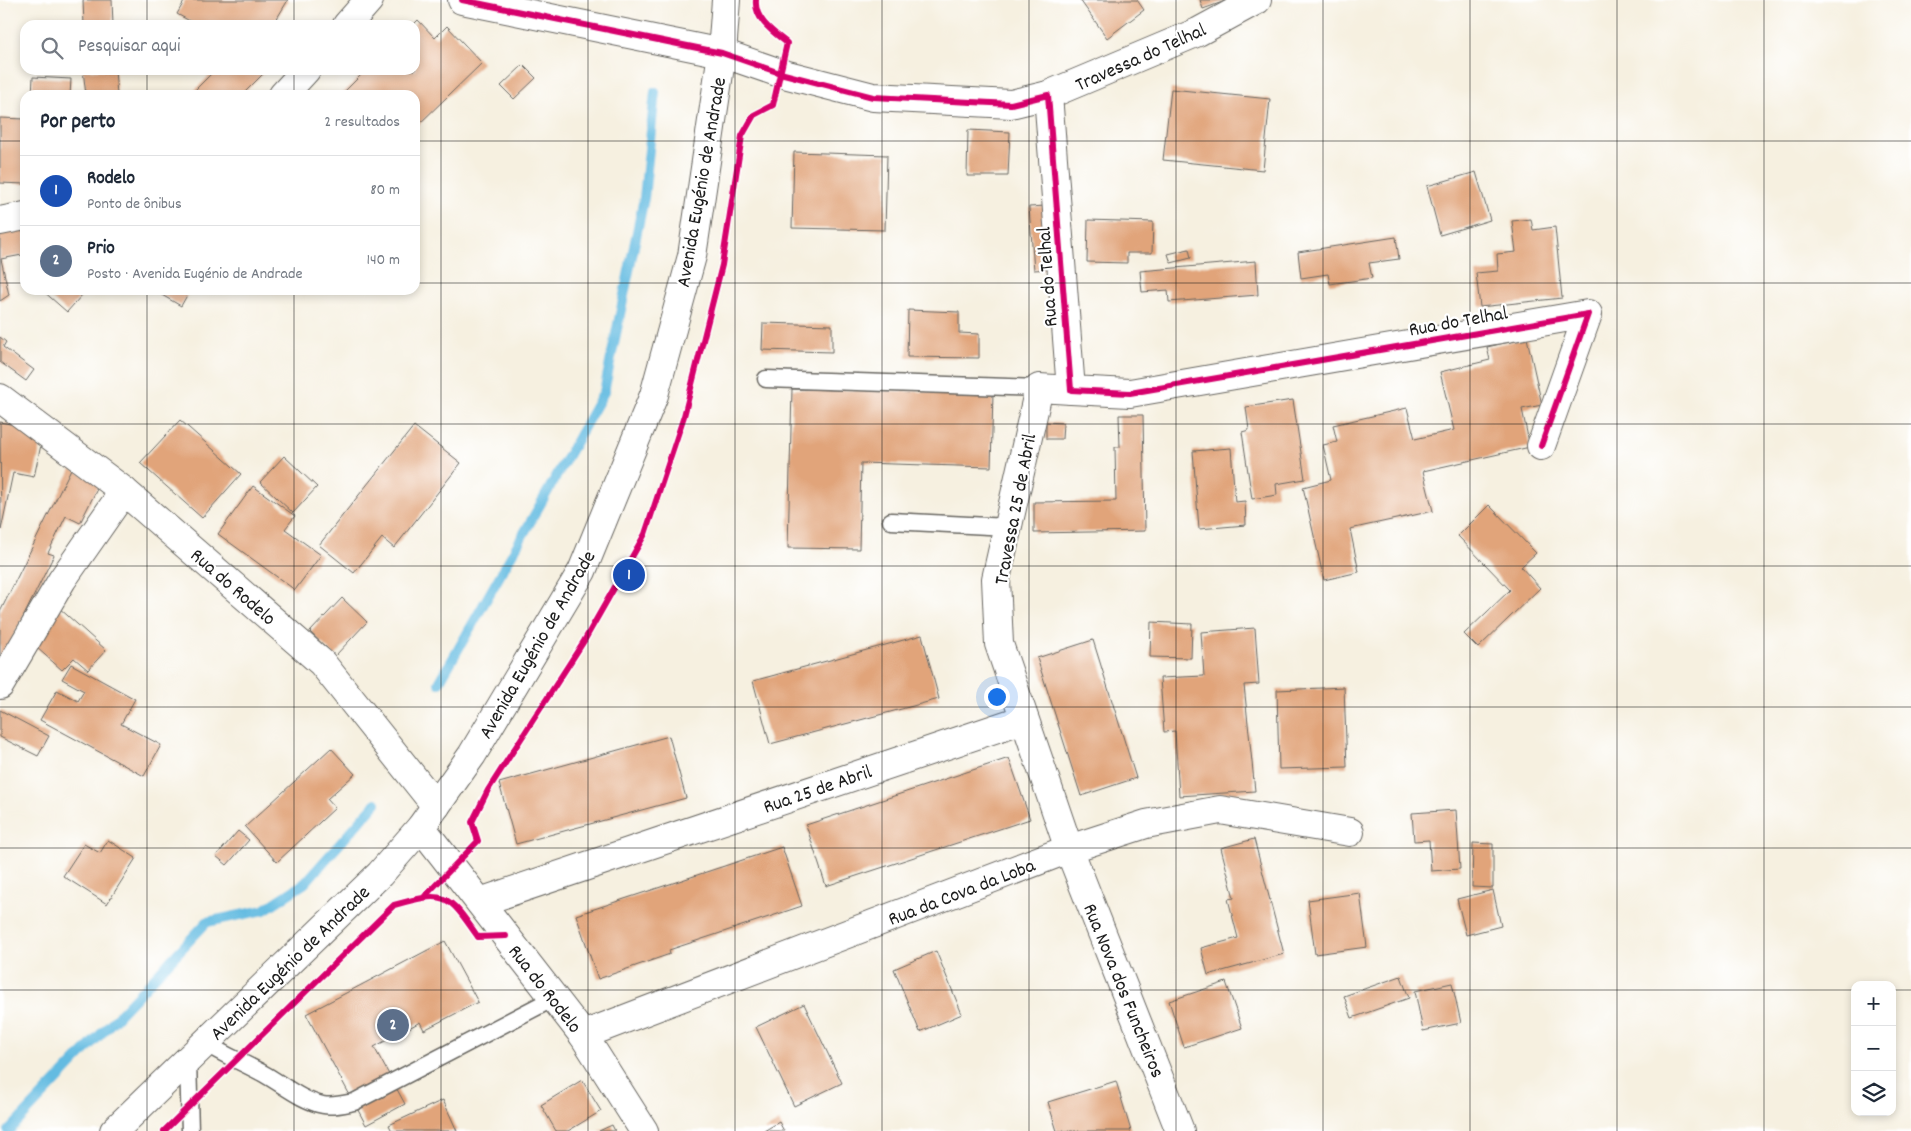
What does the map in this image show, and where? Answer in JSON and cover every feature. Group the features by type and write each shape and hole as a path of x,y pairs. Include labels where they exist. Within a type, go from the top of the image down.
{"street":[{"path":"351,20 369,0"},
{"path":"462,0 722,54 780,73 873,96 1011,104 1048,96"},
{"name":"Avenida Eugénio de Andrade","path":"114,1131 380,874 428,817 472,755 582,571 654,395 692,256 722,54 726,0"},
{"name":"Travessa do Telhal","path":"1048,96 1198,32 1257,0"},
{"path":"288,90 302,75"},
{"name":"Rua do Telhal","path":"1048,96 1071,390 1130,393 1588,314 1541,446"},
{"path":"0,221 20,217"},
{"path":"1039,388 1071,390"},
{"name":"Travessa 25 de Abril","path":"1024,719 999,644 996,579 1039,388"},
{"name":"Rua do Rodelo","path":"0,398 124,491 322,663 428,817 480,902 583,1035 644,1131"},
{"path":"0,685 62,580 124,491"},
{"path":"1024,719 1069,849"},
{"name":"Rua 25 de Abril","path":"480,902 1024,719"},
{"name":"Rua da Cova da Loba","path":"583,1035 1069,849 1146,824 1220,810 1350,832"},
{"name":"Rua Nova dos Funcheiros","path":"1069,849 1180,1131"}],"lane":[{"path":"766,380 1039,388"},
{"path":"891,521 1008,526"},
{"path":"190,1131 197,1051 229,1058 322,1105 337,1105 354,1102 554,998"}],"building":[{"path":"83,0 112,0 113,20 84,20"},
{"path":"185,0 288,0 276,20 188,20 177,14"},
{"path":"1080,0 1137,0 1144,10 1107,38"},
{"path":"1200,0 1228,0 1203,9"},
{"path":"420,22 435,38 447,26 482,63 420,123 420,90 346,90 361,75 420,75"},
{"path":"523,65 536,78 514,99 501,86"},
{"path":"84,75 115,75 117,90 85,90"},
{"path":"210,75 262,75 247,90 195,90"},
{"path":"33,77 71,79 70,90 32,90"},
{"path":"1171,89 1270,99 1263,170 1163,160"},
{"path":"0,118 20,119 20,184 0,183"},
{"path":"968,130 1010,132 1008,176 967,176"},
{"path":"794,152 887,155 885,230 792,228"},
{"path":"1476,172 1490,220 1440,235 1427,186"},
{"path":"1046,206 1050,269 1034,270 1029,207"},
{"path":"1531,219 1533,230 1555,227 1562,298 1480,307 1476,273 1498,271 1497,254 1516,252 1512,221"},
{"path":"1088,220 1153,222 1152,253 1127,253 1127,263 1087,262"},
{"path":"20,226 20,255 1,259 9,295 0,301 0,231"},
{"path":"1396,237 1399,259 1369,263 1372,278 1330,284 1328,274 1301,278 1298,252"},
{"path":"1189,249 1191,258 1171,263 1168,254"},
{"path":"1256,261 1258,295 1169,302 1168,290 1142,292 1140,271"},
{"path":"48,295 82,295 67,312"},
{"path":"162,295 187,295 181,306"},
{"path":"908,310 959,312 959,333 979,334 979,358 907,357"},
{"path":"763,323 832,325 832,352 762,350"},
{"path":"0,337 6,342 3,347 34,370 26,381 0,362"},
{"path":"1527,338 1542,405 1522,409 1530,447 1423,471 1433,511 1350,529 1359,572 1324,580 1303,487 1331,480 1323,445 1337,442 1333,425 1407,408 1415,439 1454,430 1440,372 1490,360 1487,347"},
{"path":"792,389 993,393 991,467 861,463 859,549 788,548"},
{"path":"1293,400 1305,479 1276,484 1277,495 1252,499 1242,432 1249,430 1246,407"},
{"path":"1119,415 1143,415 1145,531 1034,533 1034,502 1116,501 1115,447 1120,447"},
{"path":"180,420 241,474 202,518 140,463"},
{"path":"0,422 44,431 34,477 13,473 1,530"},
{"path":"1046,422 1063,423 1062,439 1046,439"},
{"path":"414,426 461,463 394,548 382,538 354,573 319,545"},
{"path":"1231,448 1235,502 1245,501 1246,525 1199,529 1193,451"},
{"path":"284,456 317,487 293,513 260,482"},
{"path":"71,469 100,483 80,523 66,516 48,553 54,555 0,664 0,612"},
{"path":"253,486 295,516 285,529 321,555 295,590 218,534"},
{"path":"1489,505 1536,553 1521,567 1540,588 1478,648 1464,634 1510,590 1458,536"},
{"path":"342,598 367,622 335,656 310,632"},
{"path":"58,607 106,650 88,670 74,658 62,670 28,640"},
{"path":"1151,622 1192,624 1191,658 1150,657"},
{"path":"1255,628 1259,684 1244,685 1255,791 1179,796 1175,731 1164,732 1160,678 1204,676 1201,632"},
{"path":"922,635 939,699 770,744 753,681"},
{"path":"1093,640 1136,778 1081,796 1037,658"},
{"path":"71,664 135,699 121,724 161,745 144,776 40,720 57,690 78,701 84,691 62,679"},
{"path":"1344,687 1347,767 1279,769 1277,690"},
{"path":"0,710 49,736 38,756 0,737"},
{"path":"669,736 686,798 516,844 499,783"},
{"path":"331,748 355,774 327,799 335,808 277,862 245,827"},
{"path":"1009,758 1030,819 826,886 806,825"},
{"path":"1456,810 1460,869 1431,871 1429,840 1414,841 1412,813"},
{"path":"238,831 249,840 227,865 216,856"},
{"path":"1254,839 1284,954 1208,975 1201,948 1238,938 1228,899 1234,898 1221,848"},
{"path":"108,840 136,858 107,904 63,876 84,844 100,853"},
{"path":"1473,843 1493,844 1493,888 1472,887"},
{"path":"782,847 802,906 669,950 670,954 598,979 576,915"},
{"path":"1493,890 1501,926 1466,935 1457,899"},
{"path":"1360,893 1367,947 1315,954 1308,900"},
{"path":"445,941 478,1002 424,1030 420,1022 374,1047 405,1104 366,1125 306,1014"},
{"path":"936,951 962,1014 920,1032 894,969"},
{"path":"1401,976 1409,998 1352,1018 1344,996"},
{"path":"1226,982 1242,1028 1184,1047 1169,1001"},
{"path":"1452,983 1461,1023 1423,1031 1415,991"},
{"path":"804,1004 842,1083 794,1106 756,1027"},
{"path":"582,1080 601,1111 568,1131 556,1131 541,1105"},
{"path":"1116,1081 1131,1131 1057,1131 1048,1102"},
{"path":"443,1100 457,1131 392,1131 389,1125"},
{"path":"779,1122 784,1131 764,1131"},
{"path":"612,1125 615,1131 599,1131"}],"waterway":[{"path":"439,683 604,392 644,198 655,92"},
{"path":"9,1131 207,922 264,910 305,883 376,803"}],"cycle path":[{"path":"462,0 722,53 780,73 873,97 1011,104 1048,95 1071,390 1130,393 1588,314 1541,446"},
{"path":"425,896 478,841 472,822 488,790 584,641 645,534 684,416 722,265 742,136 754,115 773,105 787,43 761,19 756,7 756,0"},
{"path":"164,1131 394,905 425,898 436,897 444,899 460,912 478,937 506,936"}],"place":[{"name":"Rodelo","path":"629,575"},
{"name":"Prio","path":"393,1025"}]}
